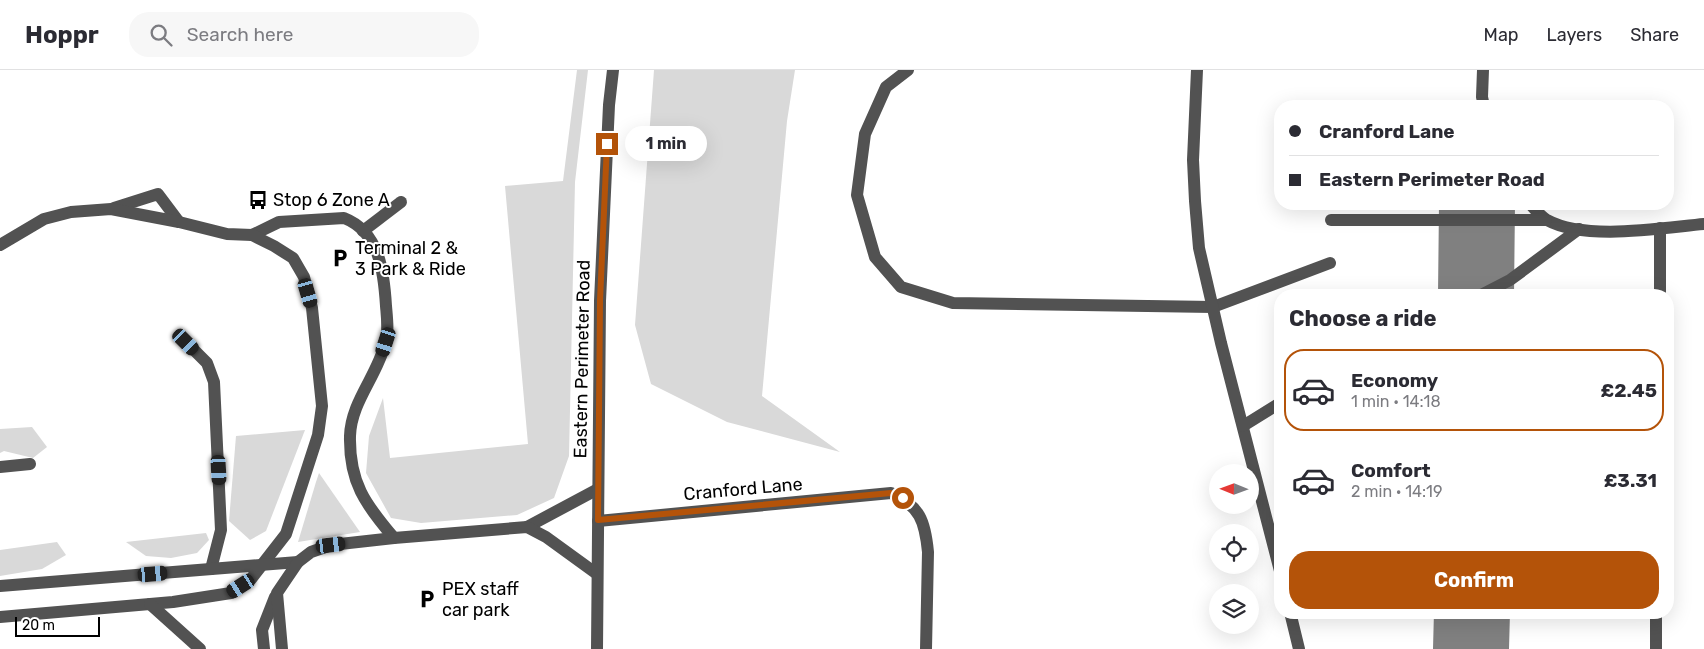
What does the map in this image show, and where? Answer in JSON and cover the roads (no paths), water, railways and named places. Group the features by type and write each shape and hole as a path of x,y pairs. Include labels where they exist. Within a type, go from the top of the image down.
{"street":[{"name":"Eastern Perimeter Road","path":"597,649 600,301 609,105 614,70"},
{"path":"908,70 886,87 865,134 857,195 875,257 901,287 953,303 1213,308 1330,264"},
{"path":"1197,70 1194,126 1195,201 1200,248 1213,308 1274,547"},
{"path":"1483,70 1483,100"},
{"path":"0,245 44,219 71,212 111,209 158,194 179,222"},
{"path":"363,231 401,202"},
{"path":"0,617 150,604 231,593 252,580 286,534 318,435 322,406 312,308 304,277 292,258 252,235 227,234 179,222 111,209"},
{"path":"1536,210 1546,220"},
{"path":"252,235 280,222 344,218 354,222 374,244 384,278 387,323 386,342 379,363 352,415 350,452 354,477 360,492 377,518 394,538"},
{"path":"1331,220 1546,220 1579,230 1617,231 1704,224"},
{"path":"1660,228 1660,289"},
{"path":"1493,289 1510,280 1579,230"},
{"path":"186,342 207,362 214,382 221,530 210,569"},
{"path":"1243,426 1274,407"},
{"path":"0,467 30,464"},
{"path":"264,649 262,630 277,594 298,562 311,552 331,545 527,527 598,489"},
{"name":"Cranford Lane","path":"598,520 891,493 903,498 914,506 927,539 926,649"},
{"path":"527,527 546,537 597,574"},
{"path":"0,586 298,562"},
{"path":"277,594 282,649"},
{"path":"150,604 200,649"},
{"path":"1292,619 1299,649"},
{"path":"1656,619 1656,649"}],"place":[{"name":"Stop 6 Zone A","path":"258,200"},
{"name":"Terminal 2 & 3 Park & Ride","path":"340,258"},
{"name":"PEX staff car park","path":"427,599"}]}
